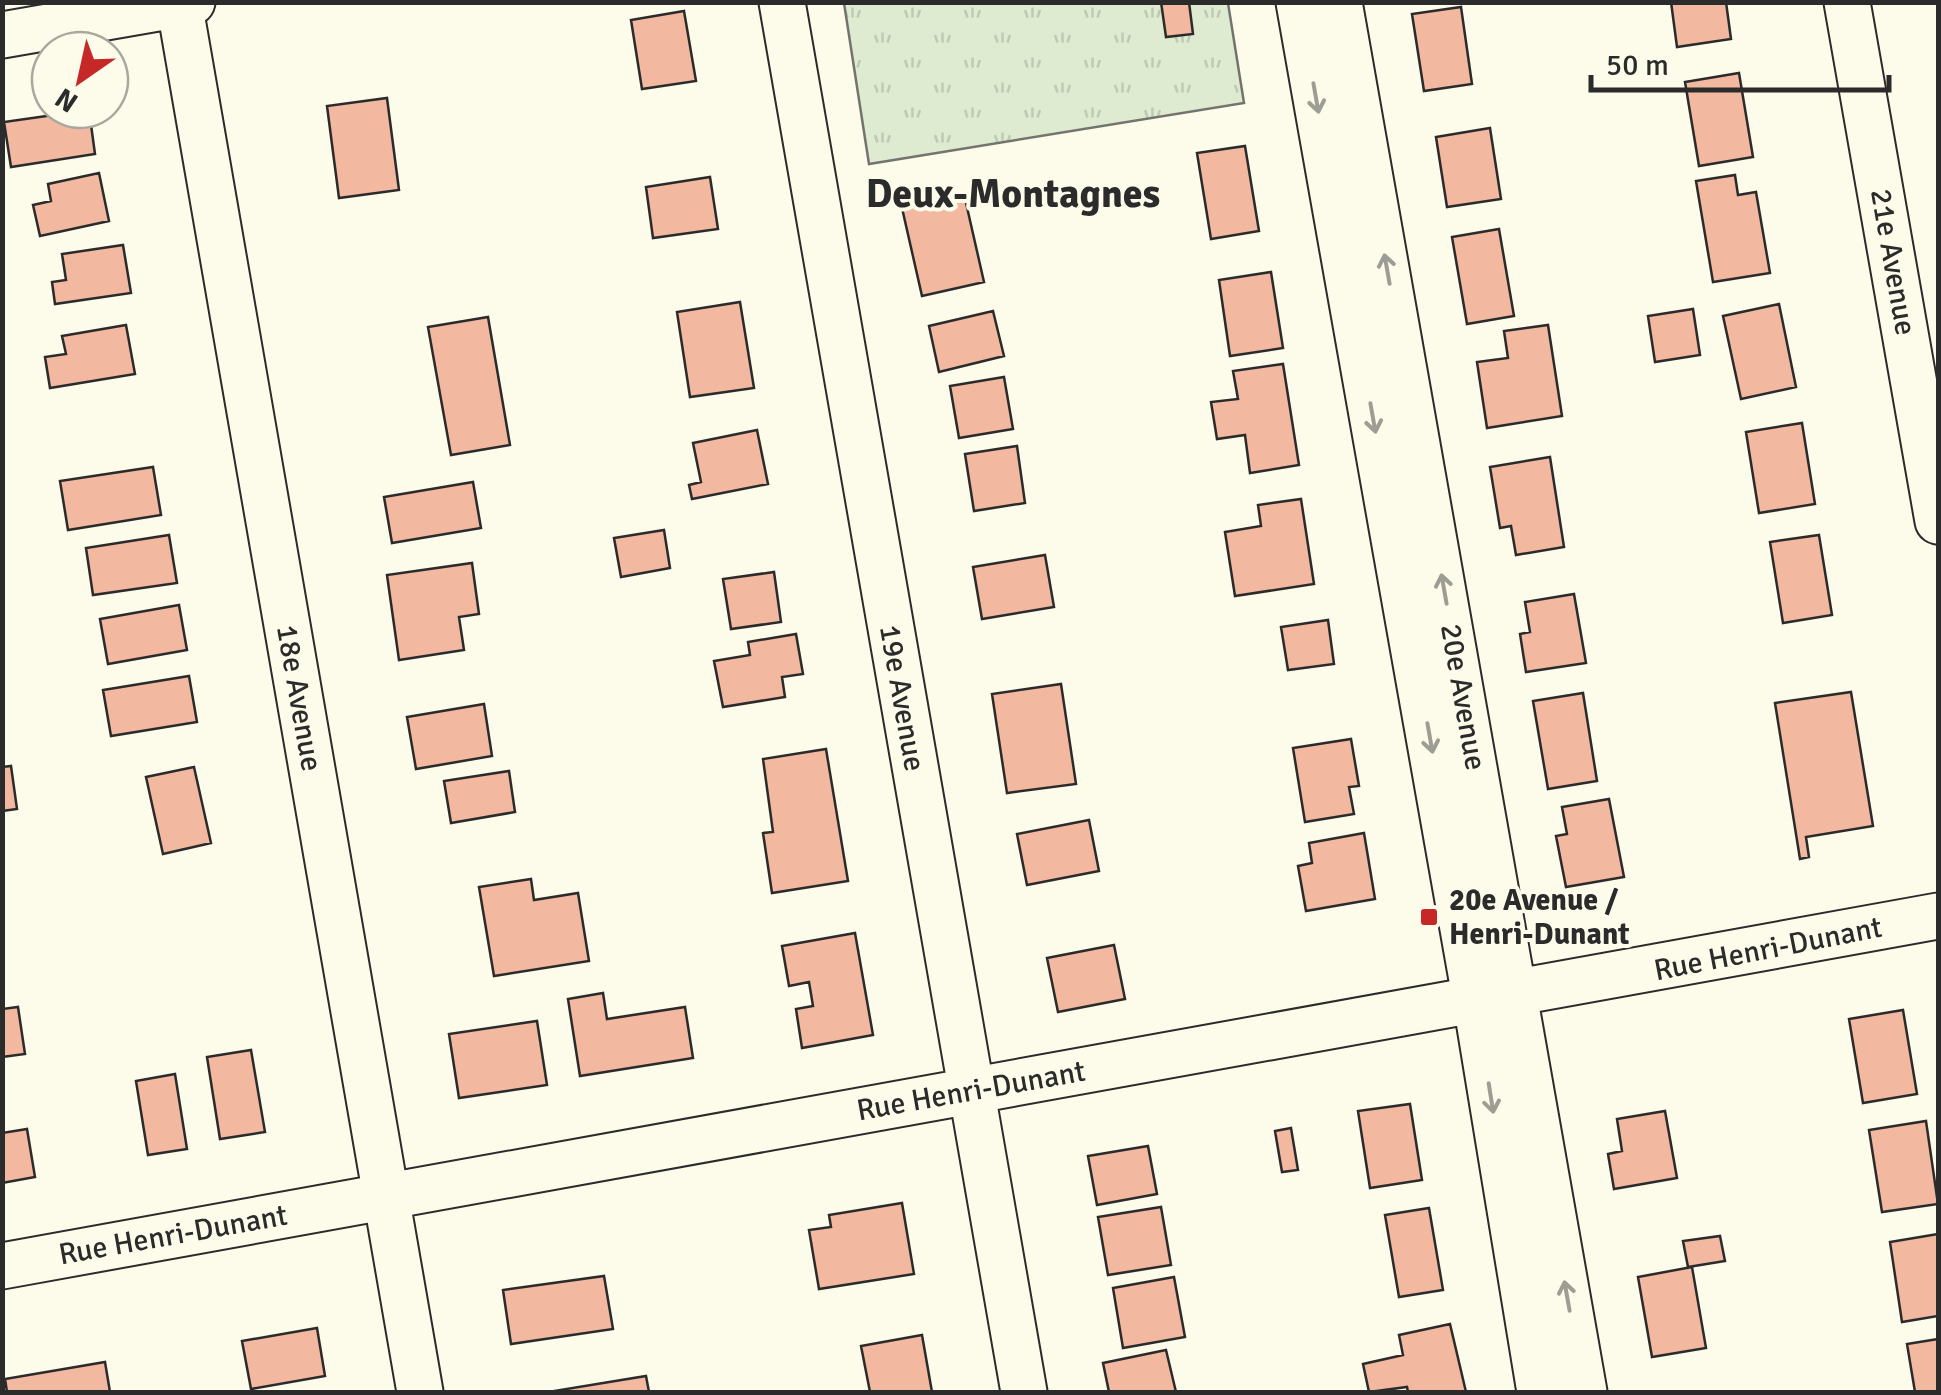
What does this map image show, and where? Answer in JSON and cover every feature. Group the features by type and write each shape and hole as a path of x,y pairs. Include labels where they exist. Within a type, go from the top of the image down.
{"street":[{"name":"19e Avenue","path":"782,2 1024,1392"},
{"name":"20e Avenue","path":"1299,2 1496,998 1584,1392"},
{"name":"20e Avenue","path":"1339,2 1496,998 1540,1392"},
{"name":"21e Avenue","path":"1848,2 1938,520"},
{"path":"2,36 183,3"},
{"name":"18e Avenue","path":"183,3 420,1392"},
{"name":"Rue Henri-Dunant","path":"2,1266 1938,916"}],"green space":[{"path":"844,3 1228,3 1244,103 869,164"}],"building":[{"path":"1161,2 1189,2 1193,34 1166,37"},
{"path":"1671,2 1726,2 1731,39 1677,47"},
{"path":"1461,7 1472,84 1424,91 1412,14"},
{"path":"684,11 696,81 642,89 631,20"},
{"path":"1739,73 1753,157 1699,166 1685,82"},
{"path":"387,98 399,190 339,198 327,106"},
{"path":"30,118 30,130 92,130 95,154 11,167 4,122"},
{"path":"1490,128 1501,199 1447,207 1436,137"},
{"path":"1245,146 1259,231 1211,239 1197,153"},
{"path":"99,173 109,221 40,236 33,205 51,201 48,184"},
{"path":"1735,175 1738,195 1756,192 1770,273 1713,282 1696,181"},
{"path":"710,177 718,229 653,238 646,187"},
{"path":"964,194 984,282 922,296 902,208"},
{"path":"1499,229 1514,316 1467,324 1452,237"},
{"path":"123,245 131,293 55,304 52,282 66,280 62,254"},
{"path":"1271,272 1283,348 1230,356 1219,280"},
{"path":"740,302 754,388 690,397 677,312"},
{"path":"1779,304 1796,387 1741,399 1723,316"},
{"path":"1693,309 1700,355 1655,362 1648,316"},
{"path":"993,311 1004,356 939,372 929,326"},
{"path":"488,317 510,445 451,455 428,327"},
{"path":"126,325 135,374 50,388 45,357 66,354 62,336"},
{"path":"1548,325 1562,416 1487,428 1477,362 1508,358 1504,331"},
{"path":"1283,364 1299,465 1250,473 1245,435 1217,439 1211,402 1238,399 1233,371"},
{"path":"1004,377 1013,429 959,438 950,386"},
{"path":"1802,423 1815,504 1759,513 1746,432"},
{"path":"757,430 768,484 692,499 689,485 701,482 693,443"},
{"path":"1017,446 1025,503 974,511 965,454"},
{"path":"1550,457 1564,547 1516,555 1511,526 1500,528 1490,467"},
{"path":"153,467 161,515 68,530 60,481"},
{"path":"473,482 481,528 392,543 384,497"},
{"path":"1301,499 1314,584 1235,596 1225,532 1261,526 1258,505"},
{"path":"664,530 670,568 621,577 614,538"},
{"path":"169,535 177,583 93,595 86,548"},
{"path":"1819,535 1832,615 1783,623 1770,542"},
{"path":"1045,555 1054,607 982,619 973,567"},
{"path":"472,563 479,614 459,617 464,650 399,660 387,575"},
{"path":"774,572 781,622 731,629 723,579"},
{"path":"1574,594 1586,663 1526,672 1520,634 1530,632 1525,602"},
{"path":"179,605 187,650 108,664 100,619"},
{"path":"1328,620 1334,664 1288,670 1281,627"},
{"path":"796,634 803,674 782,677 785,697 723,707 714,661 750,655 748,642"},
{"path":"189,676 197,722 111,736 103,690"},
{"path":"1061,684 1076,784 1007,793 992,694"},
{"path":"1851,692 1873,826 1806,837 1809,857 1800,859 1775,703"},
{"path":"1583,693 1597,781 1548,789 1533,701"},
{"path":"484,704 492,756 416,769 407,717"},
{"path":"1351,739 1359,786 1349,787 1354,814 1305,822 1293,748"},
{"path":"826,749 848,881 772,893 763,833 773,832 763,759"},
{"path":"11,766 17,809 2,811 2,767"},
{"path":"194,767 211,843 163,854 146,777"},
{"path":"509,771 515,812 451,823 444,781"},
{"path":"1609,799 1624,877 1566,887 1556,836 1567,834 1562,807"},
{"path":"1089,820 1099,871 1027,885 1017,834"},
{"path":"1364,833 1375,899 1306,911 1298,866 1312,863 1309,843"},
{"path":"531,879 534,900 578,893 589,961 494,976 479,887"},
{"path":"855,933 873,1035 802,1048 796,1009 813,1006 809,982 789,986 782,946"},
{"path":"1114,945 1125,999 1058,1012 1047,958"},
{"path":"603,993 607,1019 685,1007 693,1058 580,1076 568,999"},
{"path":"18,1007 25,1054 2,1057 2,1009"},
{"path":"1903,1010 1917,1094 1863,1103 1849,1019"},
{"path":"537,1021 547,1085 459,1098 449,1034"},
{"path":"251,1050 265,1132 220,1139 207,1057"},
{"path":"175,1074 187,1149 148,1155 136,1081"},
{"path":"1410,1104 1422,1180 1370,1188 1358,1111"},
{"path":"1665,1111 1677,1178 1614,1189 1608,1154 1622,1151 1617,1119"},
{"path":"1926,1121 1938,1204 1882,1212 1869,1130"},
{"path":"1291,1128 1298,1170 1282,1172 1275,1131"},
{"path":"27,1129 35,1177 2,1183 2,1133"},
{"path":"1148,1146 1157,1194 1097,1205 1088,1156"},
{"path":"902,1203 914,1274 819,1289 809,1230 831,1227 829,1215"},
{"path":"1161,1207 1171,1265 1108,1275 1098,1217"},
{"path":"1429,1208 1443,1290 1399,1297 1385,1215"},
{"path":"1938,1234 1938,1316 1902,1322 1890,1242"},
{"path":"1720,1236 1725,1261 1688,1267 1683,1241"},
{"path":"1692,1267 1706,1348 1652,1357 1638,1277"},
{"path":"604,1276 613,1329 511,1344 503,1290"},
{"path":"1174,1277 1185,1337 1123,1348 1113,1288"},
{"path":"1450,1324 1466,1392 1408,1392 1407,1387 1369,1392 1363,1364 1403,1355 1399,1335"},
{"path":"317,1328 325,1376 251,1389 242,1341"},
{"path":"922,1335 932,1392 870,1392 861,1346"},
{"path":"1938,1339 1938,1392 1915,1392 1907,1344"},
{"path":"1166,1350 1176,1392 1109,1392 1103,1363"},
{"path":"105,1362 110,1392 7,1392 5,1379"},
{"path":"646,1376 649,1392 554,1391"}],"place":[{"name":"20e Avenue / Henri-Dunant","path":"1429,917"}],"district":[{"name":"Deux-Montagnes","path":"1013,194"}]}
